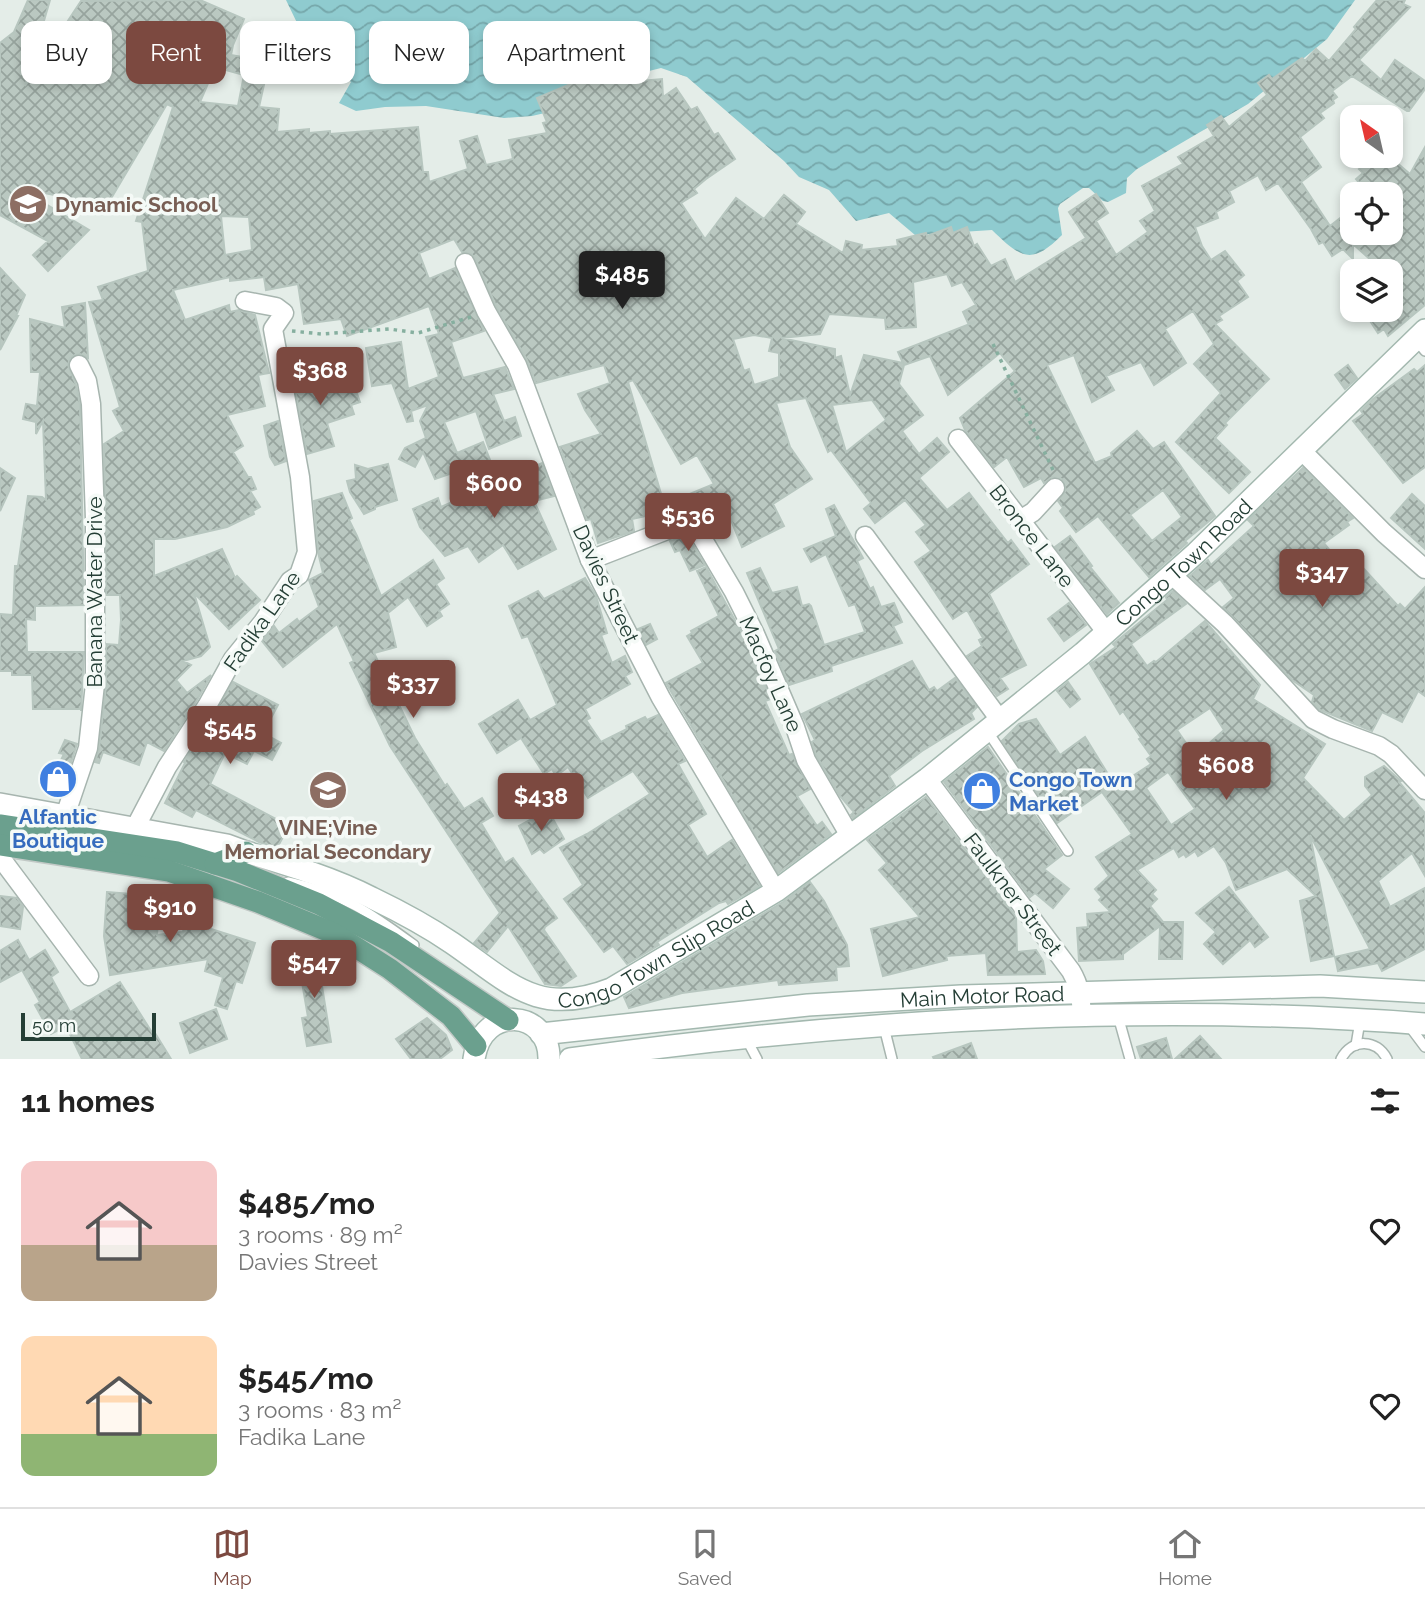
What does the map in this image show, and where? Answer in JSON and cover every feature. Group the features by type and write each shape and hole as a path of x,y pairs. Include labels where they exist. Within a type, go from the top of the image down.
{"main road":[{"name":"Congo Town Road","path":"927,779 1107,633 1422,340"},
{"name":"Congo Town Slip Road","path":"0,804 29,820 65,816 226,845 242,861 316,874 371,897 452,943 510,986 539,997 564,1000 591,997 611,989 776,891 927,779"},
{"path":"0,825 29,820 177,852 215,864 242,861 391,942 508,1020"},
{"path":"0,845 169,872 258,902 335,934 390,970 451,1016 474,1056"},
{"name":"Main Motor Road","path":"541,1034 808,1005 961,996 1320,986 1425,992"},
{"name":"Main Motor Road","path":"570,1059 672,1045 884,1025 1082,1016 1310,1016 1416,1023"},
{"path":"474,1056 480,1036 488,1028 498,1022 521,1020 532,1026 547,1042 549,1059"}],"street":[{"name":"Davies Street","path":"465,263 486,312 517,365 590,560 661,698 776,891"},
{"name":"Fadika Lane","path":"135,828 167,767 207,706 233,659 263,622 290,581 299,575 307,552 300,477 273,328 284,313 282,309 245,302"},
{"name":"Banana Water Drive","path":"65,816 88,748 94,684 95,519 91,413 87,382 79,365"},
{"name":"Bronce Lane","path":"958,439 1107,633"},
{"path":"1302,451 1384,533 1425,569"},
{"path":"1020,520 1033,512 1055,488"},
{"name":"Macfoy Lane","path":"590,560 680,525 695,526 734,592 796,727 806,760 850,836"},
{"path":"865,536 994,725"},
{"path":"1172,575 1224,624 1313,719 1379,746 1391,754 1425,790"},
{"name":"Faulkner Street","path":"927,779 1071,971 1081,993 1082,1016"},
{"path":"0,857 89,976"}],"lane":[{"path":"994,725 1068,851"},
{"path":"1118,1016 1130,1059"},
{"path":"1356,1045 1360,1021"},
{"path":"1416,1023 1425,1047"},
{"path":"884,1025 892,1059"},
{"path":"746,1038 757,1059"},
{"path":"1341,1059 1349,1048 1356,1045 1374,1045 1388,1059"}],"path":[{"path":"273,328 321,334 389,329 418,333 486,312"},
{"path":"993,344 1054,471 1055,488"}],"water":[{"path":"286,0 1355,0 1327,39 1248,104 1137,169 1127,178 1126,193 1108,202 1103,201 1089,188 1083,188 1060,204 1058,208 1062,235 1042,251 1026,255 1011,247 992,230 915,235 889,213 856,221 829,190 799,177 687,77 661,68 650,71 650,21 483,21 483,84 615,84 579,105 532,116 504,118 426,106 356,111 339,103 350,84 355,84 355,21 296,21"}],"building":[{"path":"28,0 50,0 44,21 21,21 21,84 112,84 112,21 68,21 81,1 200,0 244,19 240,21 231,55 240,57 240,74 226,70 226,21 126,21 126,84 208,84 200,102 238,106 242,84 264,84 259,107 279,109 277,132 309,129 309,133 330,131 330,134 418,127 423,172 428,172 429,182 468,169 460,141 477,136 486,165 513,159 509,140 547,133 543,123 547,122 537,98 571,84 650,84 650,80 662,79 663,97 676,88 691,110 697,107 714,135 718,133 735,159 706,179 694,189 697,193 681,203 705,239 736,198 764,219 784,195 805,212 796,224 843,253 846,241 862,245 861,250 898,246 897,240 926,233 927,236 951,227 953,233 967,227 974,246 977,244 991,266 1005,259 1015,282 1086,238 1069,212 1096,194 1108,213 1096,221 1116,255 1148,232 1140,221 1155,211 1142,186 1183,164 1178,157 1214,136 1207,125 1221,116 1229,127 1267,95 1258,83 1269,75 1272,79 1302,58 1305,61 1316,49 1329,61 1377,0 1405,0 1403,4 1410,7 1359,60 1381,80 1395,60 1425,81 1425,89 1407,111 1404,105 1398,105 1352,76 1332,91 1337,97 1333,100 1334,103 1320,113 1324,118 1300,137 1321,167 1301,182 1330,226 1340,218 1340,245 1353,245 1353,259 1343,249 1332,256 1323,242 1319,244 1278,183 1266,190 1258,175 1229,191 1234,202 1216,212 1218,218 1195,227 1211,260 1225,251 1244,275 1237,281 1248,297 1219,316 1222,320 1215,324 1269,379 1225,423 1227,425 1215,438 1250,472 1229,493 1176,442 1221,393 1194,364 1214,344 1193,311 1165,329 1186,363 1154,385 1141,362 1106,376 1114,390 1092,402 1074,355 1047,365 1095,463 1112,456 1111,453 1137,431 1153,449 1164,442 1215,516 1149,577 1098,516 1076,532 1060,511 1063,508 1058,501 1066,490 1062,479 1052,477 1044,483 1041,478 1024,487 1007,457 994,467 965,430 960,418 1015,371 1000,353 948,395 930,356 904,365 899,384 923,415 902,431 919,454 937,438 949,452 919,478 947,510 969,493 1008,543 1011,540 1029,564 989,594 1026,665 1000,678 1008,689 997,696 967,656 982,646 979,640 983,638 967,610 953,619 915,562 931,551 916,532 926,525 905,500 875,523 864,509 871,503 831,450 828,452 806,398 776,403 790,447 812,479 773,504 784,526 742,547 731,520 711,531 701,517 693,514 687,495 714,484 697,455 681,464 633,380 628,382 662,497 655,499 659,513 632,519 634,531 598,543 591,519 587,520 560,447 601,434 578,394 610,383 604,365 536,383 527,360 496,306 475,258 462,252 454,239 419,253 429,279 455,268 484,331 451,342 463,378 505,367 514,389 493,394 504,421 515,417 521,436 489,449 476,411 444,422 457,453 483,442 490,460 435,479 423,452 415,467 399,459 405,448 426,438 420,421 428,405 411,411 413,421 407,422 392,383 372,386 366,348 401,342 408,389 439,377 426,337 439,334 429,306 347,336 341,319 304,324 298,284 266,290 264,277 230,281 230,277 173,290 185,320 229,305 230,312 239,310 255,315 269,373 258,375 265,406 227,415 243,446 233,452 248,477 251,477 256,489 250,491 260,507 253,511 254,514 227,527 175,539 154,539 154,576 222,549 235,578 237,576 260,600 229,629 194,593 210,647 201,656 183,661 191,665 176,680 187,693 211,675 164,751 147,742 139,765 103,752 99,763 95,762 99,749 106,685 106,644 119,645 121,620 120,595 106,595 104,444 124,431 113,411 120,407 89,302 103,300 98,287 148,271 142,222 136,221 173,107 167,104 106,207 19,188 89,230 48,271 33,255 48,241 0,215 0,43 14,32","holes":["221,216 249,217 252,250 225,255","947,274 952,286 962,282 976,305 963,312 968,323 975,322 898,352 903,363 864,355 850,395 841,356 835,358 835,349 781,338 820,334 829,314 885,318 886,329 916,327 913,282","754,335 772,338 769,351 779,353 779,377 754,385 749,369 744,371 733,339","872,400 886,420 846,452 832,405","1163,490 1182,517 1152,541 1130,515"]},
{"path":"1425,147 1425,305 1388,336 1384,329 1378,333 1371,322 1403,322 1403,259 1370,259 1354,245 1403,245 1403,182 1359,182 1356,179 1363,173 1359,169 1403,168 1410,174"},
{"path":"0,268 25,295 18,316 0,350"},
{"path":"85,303 88,358 75,355 70,358 68,365 80,405 84,605 35,606 35,620 26,619 27,652 84,652 81,711 33,709 32,675 12,675 12,671 0,671 0,614 13,615 15,566 18,566 28,496 46,500 43,421 36,434 36,422 23,419 26,404 37,406 40,372 31,372 30,319 65,328 62,307"},
{"path":"310,362 316,384 319,383 322,392 354,385 360,402 351,405 354,414 327,423 334,446 307,454 291,367"},
{"path":"1348,365 1357,378 1345,389 1335,375"},
{"path":"1425,365 1425,467 1403,483 1353,421 1363,414 1361,411 1373,399 1414,369 1417,372"},
{"path":"278,421 286,461 275,465 270,457 264,426"},
{"path":"542,463 554,496 534,501 556,549 518,569 503,545 479,562 468,546 445,556 420,527 413,509 438,498 441,507"},
{"path":"388,464 397,500 375,507 364,514 350,492 347,481 356,479 355,465 368,469"},
{"path":"0,468 15,478 0,511"},
{"path":"1303,468 1353,518 1347,522 1349,525 1324,543 1352,578 1363,568 1398,606 1400,604 1405,609 1425,587 1425,696 1418,691 1402,722 1382,712 1372,731 1320,710 1312,702 1314,695 1292,680 1223,607 1234,598 1220,579 1205,590 1190,576 1208,560 1211,565 1254,526 1248,520"},
{"path":"342,493 352,518 349,520 381,596 433,560 444,578 436,584 449,604 439,611 442,616 427,626 408,597 388,613 396,647 374,653 415,738 445,786 447,784 464,809 482,798 493,816 481,823 505,863 513,858 557,918 544,930 576,976 561,986 545,984 508,926 487,952 474,943 500,913 390,746 350,663 354,661 337,624 283,667 262,641 274,626 279,633 319,607 309,580 323,573 318,552 314,501"},
{"path":"1412,494 1425,506 1425,549 1391,518"},
{"path":"834,505 863,558 857,561 870,589 873,587 881,607 894,603 902,622 893,626 902,643 831,666 832,671 789,685 775,651 779,649 747,573 760,568 772,593 797,587 802,606 811,606 824,645 865,632 855,604 849,606 826,554 811,562 804,549 836,536 826,509"},
{"path":"1070,536 1092,566 1090,567 1119,603 1107,614 1055,547"},
{"path":"688,537 705,565 690,571 680,550 675,552 670,541"},
{"path":"706,567 745,639 771,699 765,701 789,755 792,754 810,789 797,796 817,826 822,822 831,834 778,873 666,683 703,663 687,636 691,631 719,616 697,571"},
{"path":"585,578 596,596 607,633 601,635 612,663 625,656 632,672 625,676 630,684 585,709 590,718 586,720 601,742 645,717 647,720 658,715 685,761 678,764 706,814 688,825 707,857 732,840 760,886 728,904 726,901 719,903 627,964 613,946 604,952 564,899 583,885 560,848 650,794 633,771 588,798 568,767 556,776 552,769 544,774 521,738 497,753 479,724 518,700 530,720 557,705 528,636 522,638 509,606 538,591 544,599"},
{"path":"1173,591 1186,604 1131,644 1147,666 1156,662 1205,621 1260,685 1253,699 1325,744 1303,778 1344,820 1372,795 1365,786 1365,777 1384,766 1401,781 1399,782 1425,813 1425,876 1412,853 1378,881 1390,907 1425,888 1425,949 1382,971 1378,963 1338,971 1335,957 1370,949 1310,835 1334,956 1311,961 1300,901 1316,896 1287,869 1236,890 1226,863 1214,846 1198,856 1195,851 1186,857 1184,854 1179,857 1174,848 1137,870 1156,890 1152,894 1157,899 1150,906 1163,922 1183,922 1182,959 1159,959 1160,926 1123,954 1123,959 1079,961 1077,928 1088,927 1087,914 1111,912 1099,900 1102,897 1095,889 1109,876 1096,857 1132,834 1102,792 1057,823 1002,741 1019,724 1036,719 1060,755 1085,737 1116,787 1151,764 1147,759 1151,756 1139,739 1141,738 1123,711 1120,714 1090,664 1116,647 1113,644 1167,600 1166,597","holes":["1210,708 1224,730 1195,756 1177,730","1168,772 1195,809 1171,825 1146,788"]},
{"path":"1069,603 1086,625 1064,641 1048,619"},
{"path":"650,624 657,639 646,645 638,629"},
{"path":"912,661 929,690 934,687 937,691 955,678 977,707 971,713 974,719 922,751 889,776 895,786 853,818 851,815 854,812 840,796 816,755 812,742 815,740 802,714"},
{"path":"233,682 278,705 263,733 281,743 272,760 254,751 247,764 225,753 210,784 289,826 277,848 259,842 196,810 192,817 165,803 184,762"},
{"path":"1068,682 1080,699 1070,707 1057,691"},
{"path":"65,740 77,744 60,796 47,789 64,754 59,753"},
{"path":"988,747 1062,855 1044,869 1069,889 1053,908 1035,893 1030,897 944,782"},
{"path":"926,797 1016,917 1017,952 1036,950 1043,961 1045,974 988,975 986,953 946,956 947,960 883,976 871,929 920,917 879,870 887,863 867,840"},
{"path":"548,810 564,839 544,853 540,849 532,854 519,826"},
{"path":"810,882 824,901 847,945 849,966 836,967 837,980 779,985 778,980 682,993 629,1008 624,997 783,902"},
{"path":"1229,887 1268,937 1255,947 1250,940 1223,964 1204,944 1216,932 1196,913"},
{"path":"107,892 143,895 142,906 145,906 145,909 154,909 154,922 158,922 157,935 183,932 187,916 209,921 208,928 255,943 242,983 236,981 227,1009 215,1005 223,977 205,971 208,959 110,975 104,936"},
{"path":"0,896 17,898 23,907 20,929 0,926"},
{"path":"18,940 29,960 45,950 58,972 51,977 70,1012 120,982 171,1059 82,1059 66,1026 51,1034 35,1005 40,1002 22,970 0,982 0,951"},
{"path":"316,949 331,1042 307,1046 302,1018 308,1017 297,953"},
{"path":"216,1009 227,1039 190,1053 180,1023"},
{"path":"427,1018 446,1035 452,1050 440,1059 411,1059 396,1039"},
{"path":"1200,1036 1221,1059 1175,1059"},
{"path":"1166,1038 1172,1059 1141,1059 1137,1047"},
{"path":"971,1043 977,1059 933,1057"}],"place":[{"name":"Dynamic School","path":"28,204"},
{"name":"Alfantic Boutique","path":"58,779"},
{"name":"VINE;Vine Memorial Secondary","path":"328,790"},
{"name":"Congo Town Market","path":"982,791"}]}
